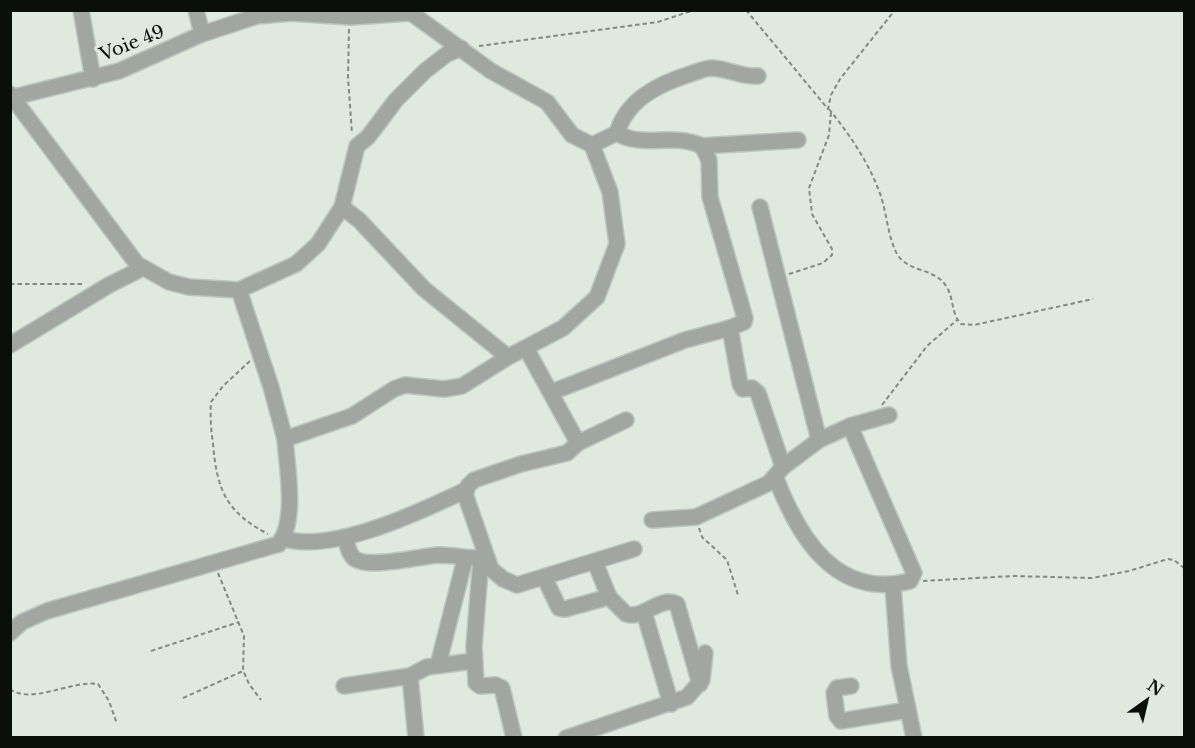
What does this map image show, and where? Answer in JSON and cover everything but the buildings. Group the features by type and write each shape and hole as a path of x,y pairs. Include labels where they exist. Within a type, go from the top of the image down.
{"street":[{"path":"81,10 93,79"},
{"path":"196,10 202,34"},
{"path":"285,439 352,416 394,389 405,385 444,389 462,386 508,357 563,328 597,297 617,244 610,192 592,145 572,135 547,102 491,71 408,12"},
{"name":"Voie 49","path":"11,96 120,71 202,34 270,13 351,17 408,12"},
{"path":"11,96 99,210 130,257 143,268 168,282 189,287 239,290 288,269 304,258 330,227 342,207 357,146 368,137 396,100 425,71 447,54 461,48"},
{"path":"592,145 617,133 624,114 636,101 666,83 708,68 745,76 758,76"},
{"path":"617,133 634,140 670,138 702,147 798,140"},
{"path":"552,392 685,340 744,322 745,318 710,197 709,160 702,147"},
{"path":"342,207 368,230 424,289 508,357"},
{"path":"760,207 819,440"},
{"path":"10,345 109,285 143,268"},
{"path":"10,633 22,622 47,611 276,545 282,540 290,505 285,439 239,290"},
{"path":"730,328 741,387 753,388 758,393 779,471 798,528 824,562 862,581 893,586 910,581 914,573 850,426"},
{"path":"526,348 578,443"},
{"path":"651,520 696,517 769,483 779,471 819,440 850,426 889,415"},
{"path":"282,540 294,542 345,538 410,517 466,490 474,480 521,464 567,453 578,443 626,420"},
{"path":"466,490 465,494 484,558 491,570 517,585 634,549"},
{"path":"345,538 351,555 360,561 407,561 439,555 465,560 484,558"},
{"path":"484,558 473,661 478,686 496,685 503,690 514,738"},
{"path":"438,665 465,560"},
{"path":"595,562 609,597 629,615 644,612 667,601 679,606 700,684"},
{"path":"544,577 559,608 566,609 609,597"},
{"path":"893,586 899,666 914,738"},
{"path":"644,612 671,704"},
{"path":"566,738 687,697 700,684 705,653"},
{"path":"344,686 410,676 427,667 473,661"},
{"path":"410,676 416,738"},
{"path":"851,686 837,688 834,693 837,716 841,721 908,710"}],"path":[{"path":"461,48 625,24 658,22 694,10"},
{"path":"746,10 830,110 860,150 879,189 899,256 908,263 939,276 951,296 957,320 963,325 974,325 1093,298"},
{"path":"778,277 823,264 832,255 832,249 812,214 809,188 829,135 831,95 840,79 895,10"},
{"path":"351,17 348,76 352,135 357,146"},
{"path":"10,284 88,284"},
{"path":"870,421 927,346 957,320"},
{"path":"260,355 241,367 211,402 215,466 223,496 229,505 260,530 282,540"},
{"path":"696,517 702,537 727,560 738,595"},
{"path":"910,581 1013,576 1092,578 1129,572 1168,559 1174,560 1185,568"},
{"path":"213,562 239,621 245,641 243,670 249,684 261,700"},
{"path":"151,651 218,631 239,621"},
{"path":"183,698 243,670"},
{"path":"10,689 22,694 36,695 63,687 98,684 109,701 117,724"}]}
